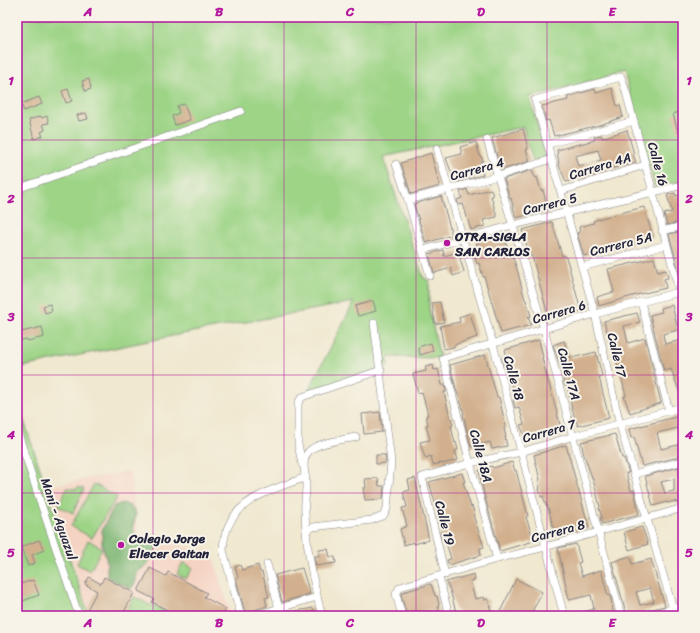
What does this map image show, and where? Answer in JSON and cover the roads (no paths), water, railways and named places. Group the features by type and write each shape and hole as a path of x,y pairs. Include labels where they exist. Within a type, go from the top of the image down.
{"street":[{"name":"Calle 16","path":"535,100 621,77 634,121 662,231 682,291 683,305"},
{"name":"Calle 17","path":"535,100 595,314 620,425 675,616"},
{"path":"17,189 241,111"},
{"path":"548,144 634,121"},
{"name":"Calle 17A","path":"487,140 544,329 574,436 621,616"},
{"name":"Calle 18","path":"437,148 493,344 564,616"},
{"name":"Carrera 4","path":"408,200 498,176 552,159"},
{"path":"396,164 430,276"},
{"name":"Carrera 4A","path":"561,191 645,165"},
{"name":"Carrera 5","path":"423,250 513,225 683,185"},
{"name":"Carrera 5A","path":"662,231 683,226"},
{"name":"Carrera 5A","path":"582,267 666,245"},
{"name":"Carrera 6","path":"443,358 595,314 682,291"},
{"path":"641,302 669,411"},
{"path":"306,530 313,527 372,520 383,516 388,509 391,462 381,370 374,323"},
{"name":"Calle 18A","path":"443,358 497,559"},
{"path":"322,616 311,574 304,514 306,477 298,444 298,403 302,397 381,370"},
{"name":"Carrera 7","path":"422,477 470,463 521,452 574,436 683,407"},
{"name":"Maní - Aguazul","path":"17,430 79,616"},
{"path":"303,468 306,455 315,446 356,437"},
{"path":"634,474 683,461"},
{"path":"241,616 223,550 227,527 233,516 240,508 258,495 306,477"},
{"name":"Calle 19","path":"422,477 450,616"},
{"name":"Carrera 8","path":"402,616 396,594 400,587 683,508"},
{"path":"266,564 281,616"},
{"path":"253,616 317,597"},
{"path":"645,616 683,606"}],"place":[{"name":"OTRA-SIGLA SAN CARLOS","path":"447,243"},
{"name":"Colegio Jorge Eliecer Gaitan","path":"121,545"}]}
